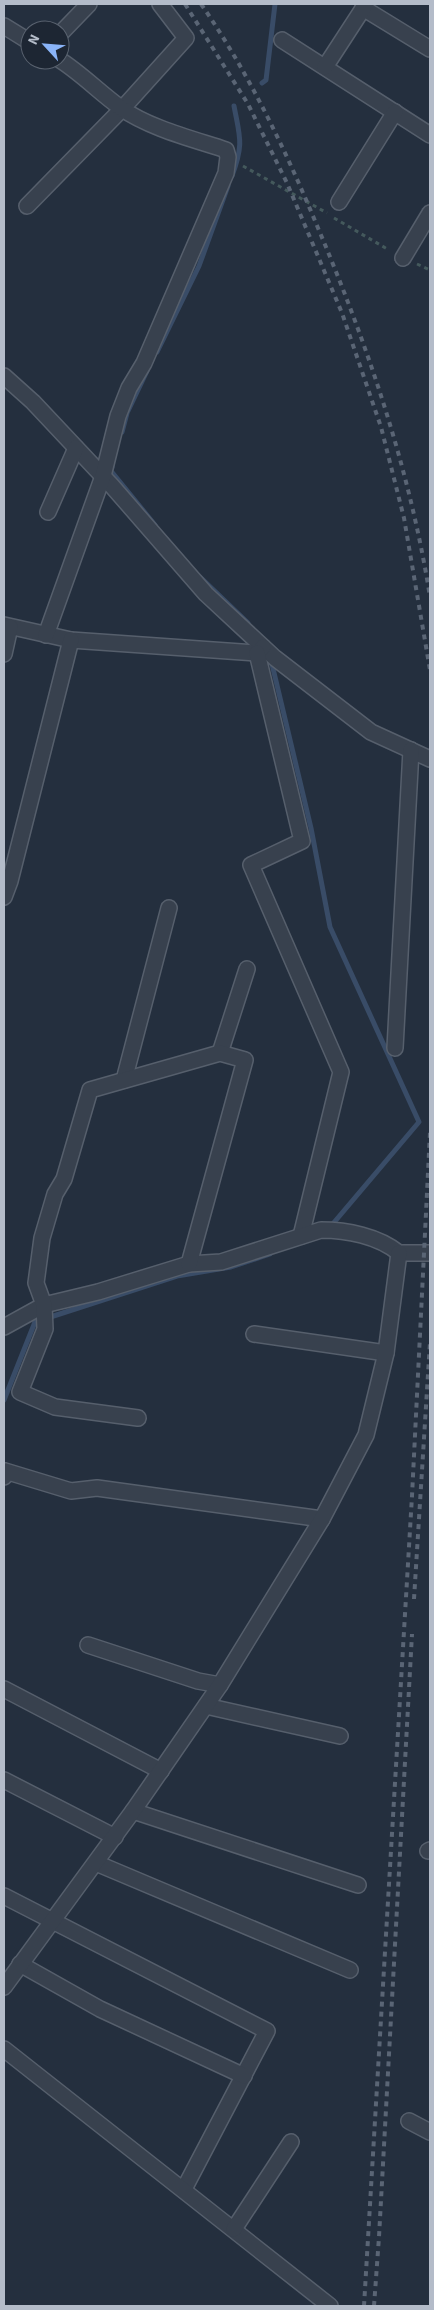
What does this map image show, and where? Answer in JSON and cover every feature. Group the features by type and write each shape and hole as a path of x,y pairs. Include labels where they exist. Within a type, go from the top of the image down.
{"street":[{"path":"70,24 89,4"},
{"path":"27,206 122,109 186,38 160,4"},
{"path":"325,67 364,6 430,49"},
{"path":"4,26 20,36"},
{"path":"282,40 430,135"},
{"path":"46,635 103,476 118,416 128,388 144,362 226,173 228,157 226,150 168,131 122,109 70,66"},
{"path":"339,202 395,112"},
{"path":"403,258 429,217"},
{"path":"4,376 33,402 103,476 206,594 260,650 275,658 371,732 430,759"},
{"path":"48,512 76,448"},
{"path":"4,654 7,626 71,640 260,650"},
{"path":"4,897 71,640"},
{"path":"260,650 302,841 251,865 341,1072 301,1236"},
{"path":"395,1048 411,750"},
{"path":"124,1080 169,908"},
{"path":"220,1053 247,969"},
{"path":"138,1418 56,1406 20,1392 45,1329 44,1314 36,1283 42,1238 55,1194 64,1179 90,1090 220,1053 245,1060 189,1264"},
{"path":"4,1327 44,1314 98,1292 189,1264 221,1262 301,1236 328,1230 373,1239 390,1246 399,1253 430,1253"},
{"path":"4,1987 54,1922 206,1706 322,1519 366,1435 386,1353 399,1253"},
{"path":"254,1334 386,1353"},
{"path":"4,1476 5,1471 71,1492 97,1488 322,1519"},
{"path":"88,1645 198,1681 220,1685"},
{"path":"4,1689 161,1771"},
{"path":"206,1706 340,1736"},
{"path":"4,1780 115,1837"},
{"path":"133,1811 358,1885"},
{"path":"96,1863 350,1970"},
{"path":"4,1896 267,2031 184,2190"},
{"path":"20,1964 100,2008 244,2076"},
{"path":"4,2049 330,2306"},
{"path":"409,2121 430,2132"},
{"path":"234,2230 291,2142"}],"waterway":[{"path":"262,83 266,80 275,4"},
{"path":"232,176 240,141 234,106"},
{"path":"157,352 199,266 228,186"},
{"path":"122,432 127,413 147,371"},
{"path":"112,467 111,471 155,525"},
{"path":"200,577 248,623"},
{"path":"271,660 311,828 330,927 419,1122 331,1226"},
{"path":"4,1400 35,1322 177,1276 231,1267 270,1254"}],"railway":[{"path":"185,4 248,104 287,183 342,313 381,427 404,518 430,670"},
{"path":"201,4 235,57 280,141 318,228 354,318 399,456 411,502 430,597"},
{"path":"364,2306 412,1496 430,1132"},
{"path":"414,1599 430,1342"},
{"path":"374,2306 412,1634"}]}
